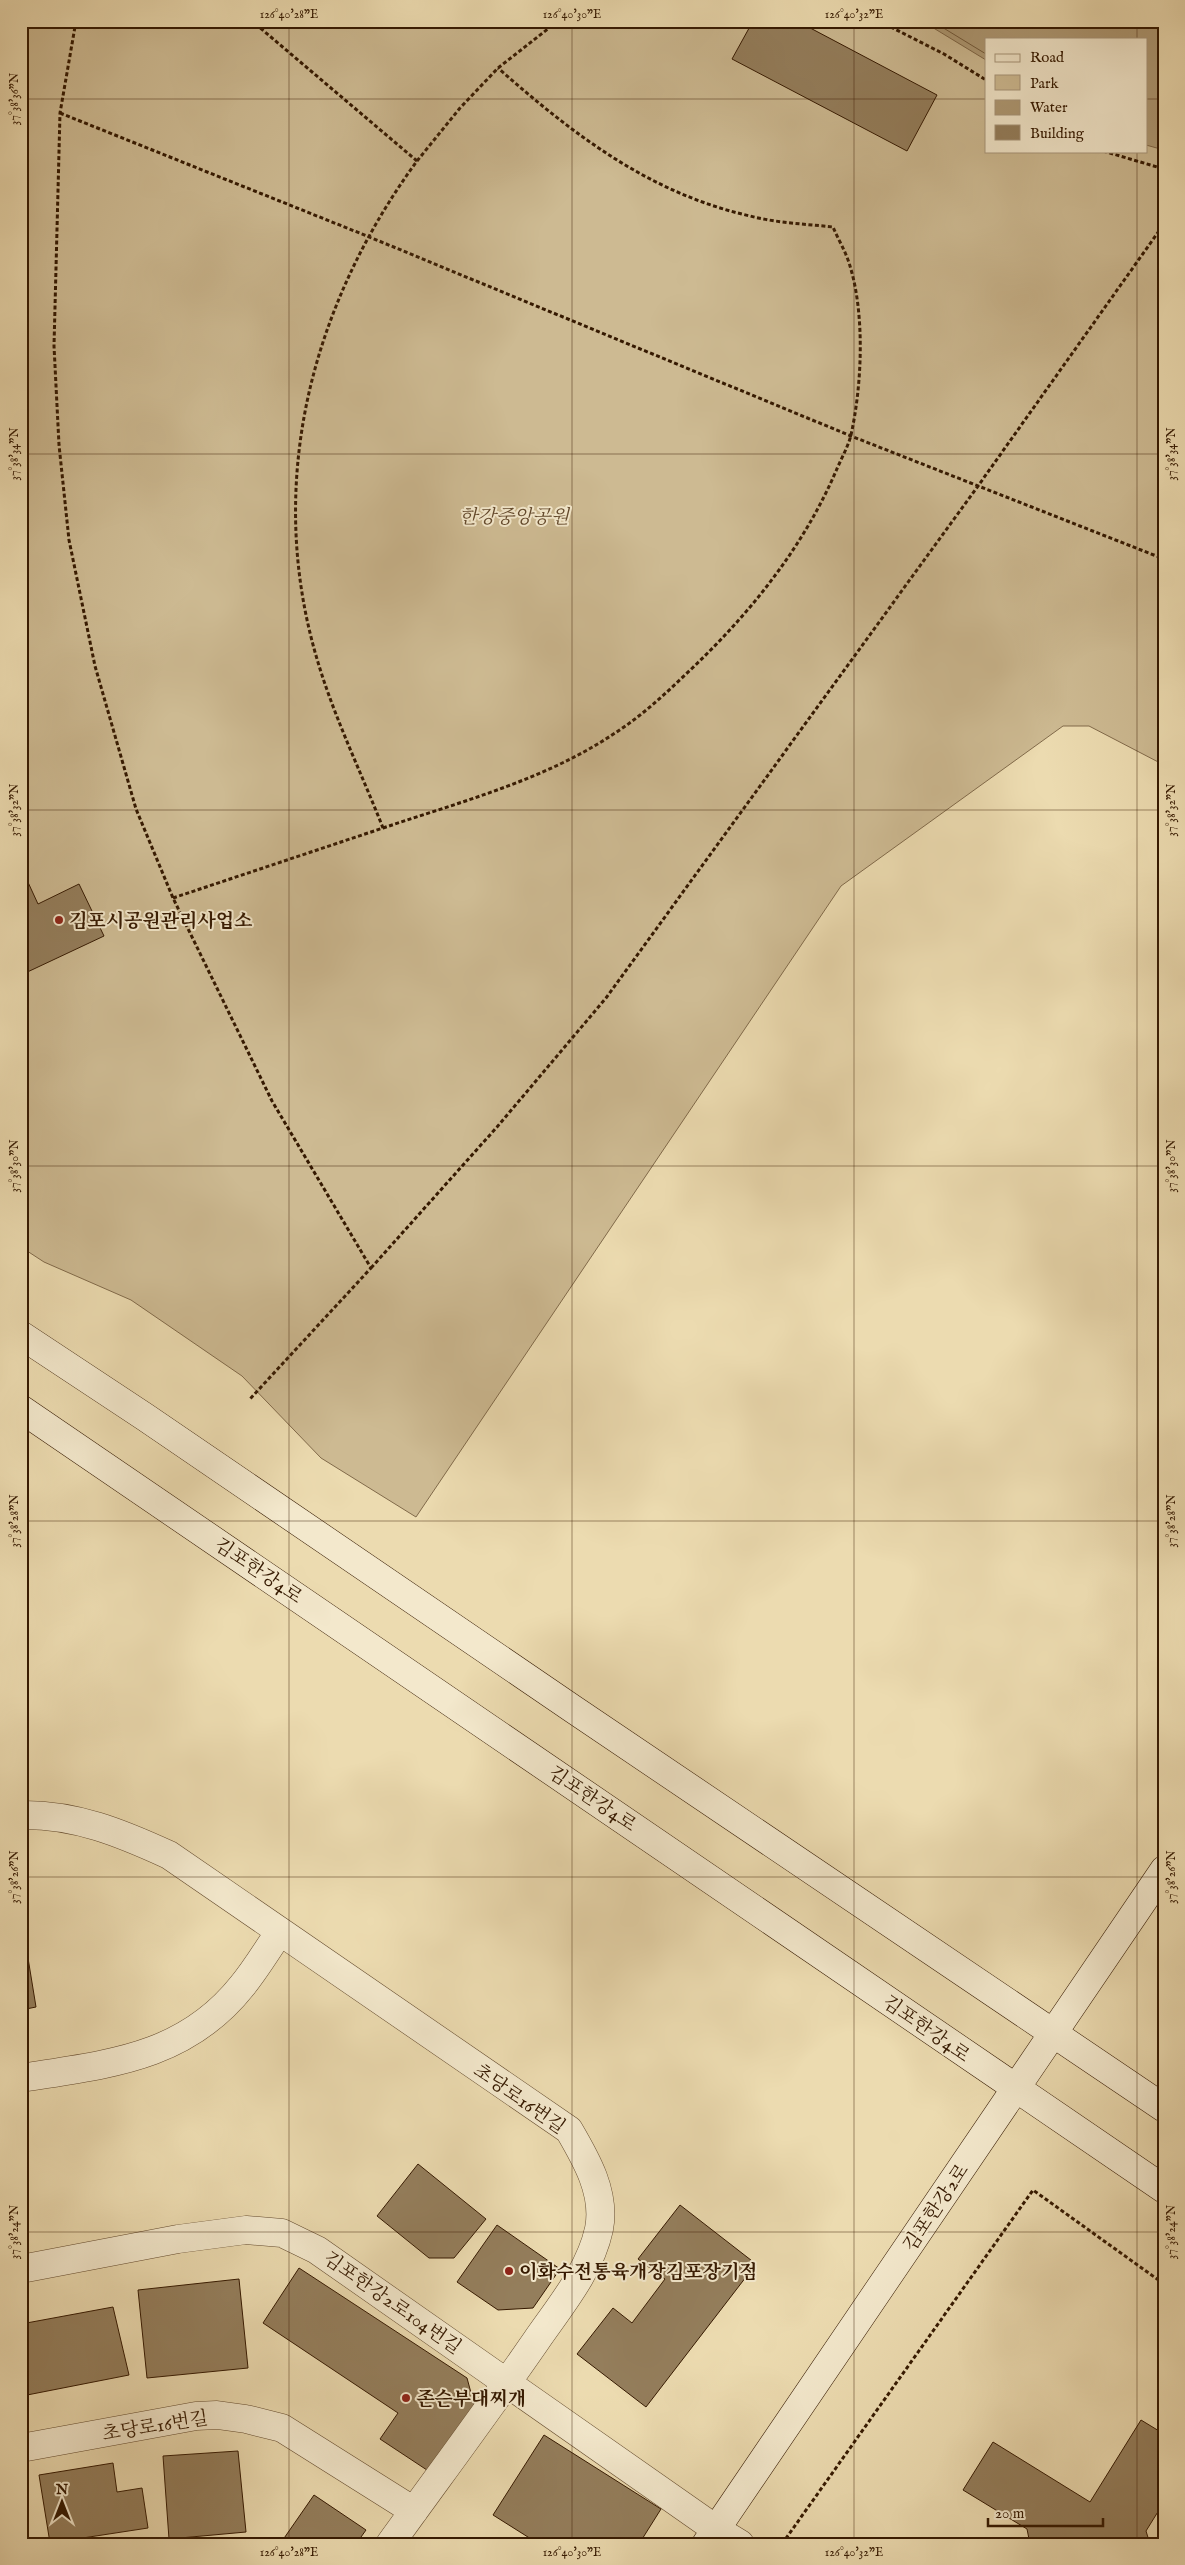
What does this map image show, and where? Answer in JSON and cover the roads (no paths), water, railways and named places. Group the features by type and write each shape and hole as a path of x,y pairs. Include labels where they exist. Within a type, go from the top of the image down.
{"street":[{"path":"21,1335 145,1417 581,1715 1164,2108"},
{"name":"김포한강4로","path":"21,1409 1164,2189"},
{"name":"초당로16번길","path":"21,1815 72,1818 115,1830 168,1855 568,2130 586,2159 599,2194 599,2228 582,2273 508,2382 390,2544"},
{"name":"김포한강2로","path":"711,2537 1164,1870"},
{"path":"21,2078 127,2060 177,2042 212,2017 242,1986 280,1933"},
{"name":"김포한강2로104번길","path":"21,2270 178,2239 246,2230 282,2233 317,2250 508,2382 711,2537 740,2544"},
{"name":"초당로16번길","path":"21,2448 196,2416 217,2415 246,2418 282,2428 414,2511"}],"water":[{"path":"922,21 1164,21 1164,150 1148,146 1148,38 985,38 985,59"}],"place":[{"name":"김포시공원관리사업소","path":"59,920"},
{"name":"이화수전통육개장김포장기점","path":"509,2271"},
{"name":"존슨부대찌개","path":"406,2398"}],"park label":[{"name":"한강중앙공원","path":"514,516"}]}
